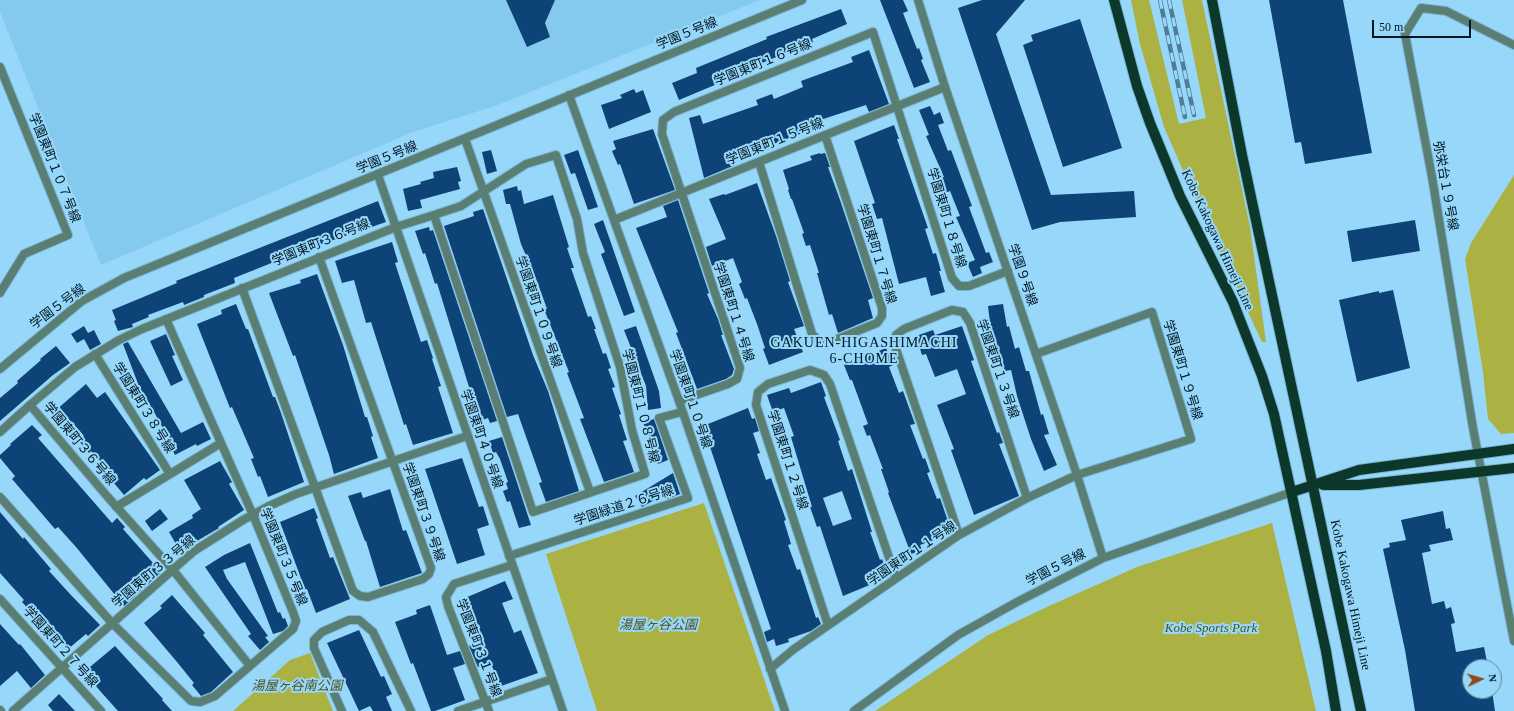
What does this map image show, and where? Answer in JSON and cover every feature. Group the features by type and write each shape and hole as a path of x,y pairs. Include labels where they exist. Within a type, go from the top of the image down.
{"main road":[{"name":"Kobe Kakogawa Himeji Line","path":"1114,0 1137,86 1155,136 1186,208 1233,302 1262,376 1280,433 1326,651 1336,711"},
{"name":"Kobe Kakogawa Himeji Line","path":"1212,0 1242,155 1314,485 1361,711"},
{"path":"1292,492 1359,470 1514,449"},
{"path":"1314,485 1359,485 1514,468"}],"street":[{"name":"学園５号線","path":"0,369 82,301 124,278 802,0"},
{"name":"学園９号線","path":"918,0 945,86 1077,475 1103,558"},
{"name":"弥栄台１９号線","path":"1514,45 1446,11 1421,8 1405,34 1432,177 1482,471 1514,641"},
{"name":"学園東町１６号線","path":"681,193 662,134 663,120 674,112 873,32 898,105"},
{"name":"学園東町１０７号線","path":"0,67 68,234 24,254 0,293"},
{"name":"学園東町１５号線","path":"614,220 945,86"},
{"name":"学園東町１０号線","path":"569,95 679,401 785,711"},
{"name":"学園東町１８号線","path":"898,105 952,278 959,286 969,286 1008,271"},
{"name":"学園東町１７号線","path":"759,162 812,334 820,341 830,342 877,323 882,316 882,308 825,135"},
{"name":"学園東町１０９号線","path":"464,139 590,492"},
{"name":"学園東町１０８号線","path":"396,227 461,206 484,193 526,164 556,155 577,219 583,253 620,367 632,430 645,474 533,512 434,215"},
{"name":"学園東町４０号線","path":"378,175 508,556 563,711"},
{"name":"学園東町１４号線","path":"679,401 728,384 737,379 740,368 681,193"},
{"name":"学園東町３６号線","path":"250,666 173,570 116,507 30,405 66,373 125,337 242,288 396,227"},
{"name":"学園東町３９号線","path":"242,288 353,591 360,596 368,597 423,579 429,574 431,568 319,257"},
{"name":"学園東町１３号線","path":"958,535 895,346 896,335 904,329 952,310 963,312 970,323 1027,498"},
{"name":"学園東町１９号線","path":"1036,354 1152,312 1191,439 1077,475"},
{"name":"学園東町３５号線","path":"0,496 112,623 191,701 200,702 215,696 293,630 296,621 253,515 166,319"},
{"name":"学園東町３８号線","path":"95,354 170,474"},
{"name":"学園東町１２号線","path":"828,625 756,405 758,392 768,384 810,370 824,375 830,384 896,578"},
{"path":"0,432 30,405"},
{"name":"学園緑道２６号線","path":"508,556 688,498 659,418 682,412"},
{"name":"学園東町３３号線","path":"13,711 194,551 253,515 276,503 316,487 467,436"},
{"path":"116,507 221,443"},
{"name":"学園東町１１号線","path":"770,669 794,649 958,535 1027,498 1077,475"},
{"name":"学園５号線","path":"854,711 958,635 1017,602 1103,558 1292,492"},
{"name":"学園東町３１号線","path":"490,711 448,606 446,597 454,584 512,565"},
{"name":"学園東町２７号線","path":"0,599 63,667 101,711"},
{"path":"342,711 314,648 314,640 322,632 349,620 359,620 373,632 411,711"},
{"path":"458,711 552,680"}],"shaded area":[{"path":"0,0 760,0 495,106 413,132 101,265 0,12"}],"green space":[{"path":"1131,0 1149,0 1179,124 1206,118 1182,0 1202,0 1250,227 1266,342 1262,342 1203,216 1164,127 1140,44"},
{"path":"1514,175 1514,433 1501,434 1488,419 1483,372 1465,259 1471,243"},
{"name":"湯屋ヶ谷公園","path":"704,503 775,711 597,711 546,554"},
{"name":"Kobe Sports Park","path":"1272,523 1316,711 875,711 988,635 1049,606 1137,567"},
{"name":"湯屋ヶ谷南公園","path":"310,653 333,711 233,711 290,660"}],"building":[{"path":"506,0 555,0 545,23 550,37 527,47"},
{"path":"880,0 903,0 908,11 903,13 917,49 919,48 923,59 921,60 930,82 914,88"},
{"path":"982,0 1025,0 996,34 1051,195 1134,191 1136,217 1060,222 1032,230 958,8"},
{"path":"1269,0 1343,0 1372,153 1305,164 1301,142 1295,143"},
{"path":"841,9 847,24 812,39 813,42 740,72 741,74 679,100 672,83 697,73 696,68 767,39 766,37"},
{"path":"1080,19 1122,148 1063,167 1023,45 1033,41 1031,35"},
{"path":"869,50 889,104 869,112 866,105 811,123 813,129 768,146 769,149 755,154 752,148 732,156 735,165 704,178 689,118 700,115 703,124 758,105 756,100 772,94 774,99 803,87 801,81 853,62 851,57"},
{"path":"634,89 636,93 643,90 651,112 609,129 601,105 622,98 620,95"},
{"path":"930,106 934,115 940,112 944,123 938,125 948,151 951,150 972,206 969,207 986,253 989,252 993,262 980,267 982,273 973,277 967,263 975,260 956,217 960,216 950,191 945,193 940,178 944,177 926,136 929,135 919,110"},
{"path":"894,125 899,139 897,139 928,228 925,229 933,254 936,253 941,271 939,271 945,292 931,296 926,277 899,284 882,218 877,219 872,204 875,203 854,141"},
{"path":"653,129 675,190 634,204 620,164 618,165 612,151 616,149 613,141"},
{"path":"491,150 497,171 487,174 482,152"},
{"path":"578,150 598,207 588,210 575,173 571,174 564,155"},
{"path":"825,153 830,167 828,167 873,298 868,300 873,318 838,333 832,314 829,315 817,273 819,273 810,245 806,246 802,234 804,233 788,190 789,189 783,170 812,160 810,156"},
{"path":"457,167 461,181 458,182 460,189 420,200 422,208 408,211 403,189 421,184 420,182 434,178 433,172"},
{"path":"757,183 776,236 790,281 788,282 804,326 794,329 803,352 769,365 763,349 765,348 757,324 747,298 745,299 739,284 742,282 733,258 712,266 706,247 726,239 709,199 724,194 725,195"},
{"path":"517,186 518,191 521,190 524,204 553,195 569,247 567,248 574,268 571,268 588,317 591,316 603,354 606,353 611,368 608,369 615,387 612,388 621,414 619,415 627,440 623,441 634,472 604,482 580,419 584,418 567,373 569,372 544,309 547,309 537,281 521,244 510,204 506,204 503,190"},
{"path":"678,200 709,293 707,294 718,319 723,335 721,335 734,369 732,375 726,379 697,389 676,333 678,332 636,228 667,217 663,206"},
{"path":"378,201 386,222 307,249 234,278 235,283 204,295 204,297 184,305 183,302 148,315 149,317 132,324 133,327 118,331 112,310 177,283 176,281"},
{"path":"483,209 533,355 548,391 579,491 546,502 539,483 542,482 518,414 507,417 444,226 474,216 473,212"},
{"path":"603,220 635,312 624,316 601,254 605,252 594,224"},
{"path":"1415,220 1420,251 1352,262 1347,231"},
{"path":"429,227 430,231 433,230 497,421 490,423 488,418 482,420 475,399 473,400 437,283 435,284 425,253 423,254 415,231"},
{"path":"392,242 398,262 395,263 421,342 427,340 433,358 432,359 441,386 438,387 453,433 413,445 406,424 404,425 371,322 366,323 354,280 342,283 335,261"},
{"path":"317,274 343,345 365,417 367,417 373,436 371,437 378,458 334,474 295,355 293,356 269,293 301,283 300,280"},
{"path":"1393,290 1410,368 1357,382 1339,300 1379,291 1379,293"},
{"path":"236,304 246,329 248,329 273,397 275,397 304,482 268,497 260,476 258,477 251,459 254,458 232,407 230,408 197,324 222,314 221,310"},
{"path":"1003,304 1007,327 1009,326 1015,349 1019,347 1026,371 1029,371 1041,415 1043,414 1049,434 1044,435 1057,465 1044,471 1031,439 1017,396 1011,370 1005,371 991,331 988,306"},
{"path":"84,326 88,333 94,330 101,344 90,350 84,339 77,343 71,334"},
{"path":"636,326 659,391 661,408 648,410 646,386 624,330"},
{"path":"962,326 974,360 971,361 997,433 999,432 1003,443 999,444 1019,496 974,515 951,450 954,449 937,405 966,394 957,369 935,377 926,354 922,355 916,336 933,330 935,335"},
{"path":"166,334 175,355 172,356 183,380 171,386 150,341"},
{"path":"128,342 181,433 203,422 211,439 197,446 196,444 175,455 166,438 168,437 149,403 146,405 123,344"},
{"path":"56,346 70,363 53,375 0,421 0,398 18,383 17,381 41,360 40,359"},
{"path":"886,348 893,365 889,367 899,393 903,391 915,424 910,425 923,459 925,458 930,472 927,473 937,499 940,498 952,533 920,545 922,550 911,554 888,493 889,492 881,469 883,469 870,435 867,436 863,426 868,424 852,380 850,380 844,365"},
{"path":"821,382 826,396 824,397 840,440 838,441 848,471 852,469 872,532 870,532 880,560 882,559 889,577 843,596 820,526 817,527 810,507 812,507 791,437 794,436 784,408 773,412 767,395 789,388 791,393","holes":["842,491 852,519 833,526 823,498"]},
{"path":"86,384 97,398 105,392 160,470 146,480 144,478 124,495 114,483 117,480 91,451 89,453 79,441 84,436 71,421 68,423 56,410"},
{"path":"748,408 752,419 755,418 759,431 753,433 760,453 757,454 766,480 771,478 786,520 784,521 791,544 788,545 797,570 800,569 816,618 818,617 821,624 811,631 788,639 789,642 776,646 774,639 767,642 764,632 771,629 703,426"},
{"path":"654,419 668,460 658,464 643,422"},
{"path":"32,425 42,435 38,438 112,523 117,518 125,527 123,529 161,572 124,606 76,547 58,527 55,529 12,479 15,476 0,458 0,455 11,445 10,444"},
{"path":"502,437 531,525 519,528 510,501 507,502 503,491 508,489 506,483 508,482 500,459 496,452 493,453 489,441"},
{"path":"462,458 479,507 483,506 489,525 477,529 485,555 457,564 425,469"},
{"path":"220,461 232,482 229,484 244,510 218,527 219,528 180,551 169,532 193,518 192,515 201,509 184,480"},
{"path":"673,473 680,494 667,499 665,494 642,507 635,496"},
{"path":"390,489 403,531 406,530 422,573 380,587 366,541 348,496 361,492 363,498"},
{"path":"314,508 318,518 316,519 330,558 333,557 350,599 316,613 307,589 305,589 280,522"},
{"path":"160,509 168,519 152,531 145,521"},
{"path":"1443,511 1446,529 1450,528 1453,540 1429,545 1431,551 1422,553 1432,604 1444,601 1446,609 1451,607 1455,623 1451,624 1456,652 1484,647 1486,659 1462,659 1462,699 1493,699 1495,711 1415,711 1405,650 1383,549 1390,547 1389,543 1406,540 1401,520"},
{"path":"0,512 23,539 24,537 51,569 49,571 100,625 88,636 86,634 68,649 36,614 34,615 22,602 24,600 0,573"},
{"path":"250,543 278,613 280,612 283,619 285,618 288,626 283,631 273,634 245,562 223,570 227,579 268,636 265,637 269,642 260,650 248,636 251,634 205,567 224,555"},
{"path":"505,581 513,599 502,603 514,633 521,630 538,673 501,686 490,662 478,667 469,646 483,640 465,598"},
{"path":"172,595 205,633 203,635 233,672 211,692 201,696 192,685 194,683 144,623 162,608 160,606"},
{"path":"430,605 447,655 460,651 465,664 453,668 465,700 435,711 431,711 413,663 411,664 395,622 417,614 416,610"},
{"path":"0,624 19,645 20,644 45,675 31,688 17,671 0,686"},
{"path":"359,630 381,677 384,676 392,694 386,697 392,711 373,711 370,706 359,711 327,643"},
{"path":"115,646 172,711 118,711 101,692 84,672"},
{"path":"59,694 75,711 53,711 48,705"}],"railway":[{"path":"1160,0 1185,117"},
{"path":"1169,0 1194,115"}],"district":[{"name":"GAKUEN-HIGASHIMACHI 6-CHOME","path":"864,352"}]}
